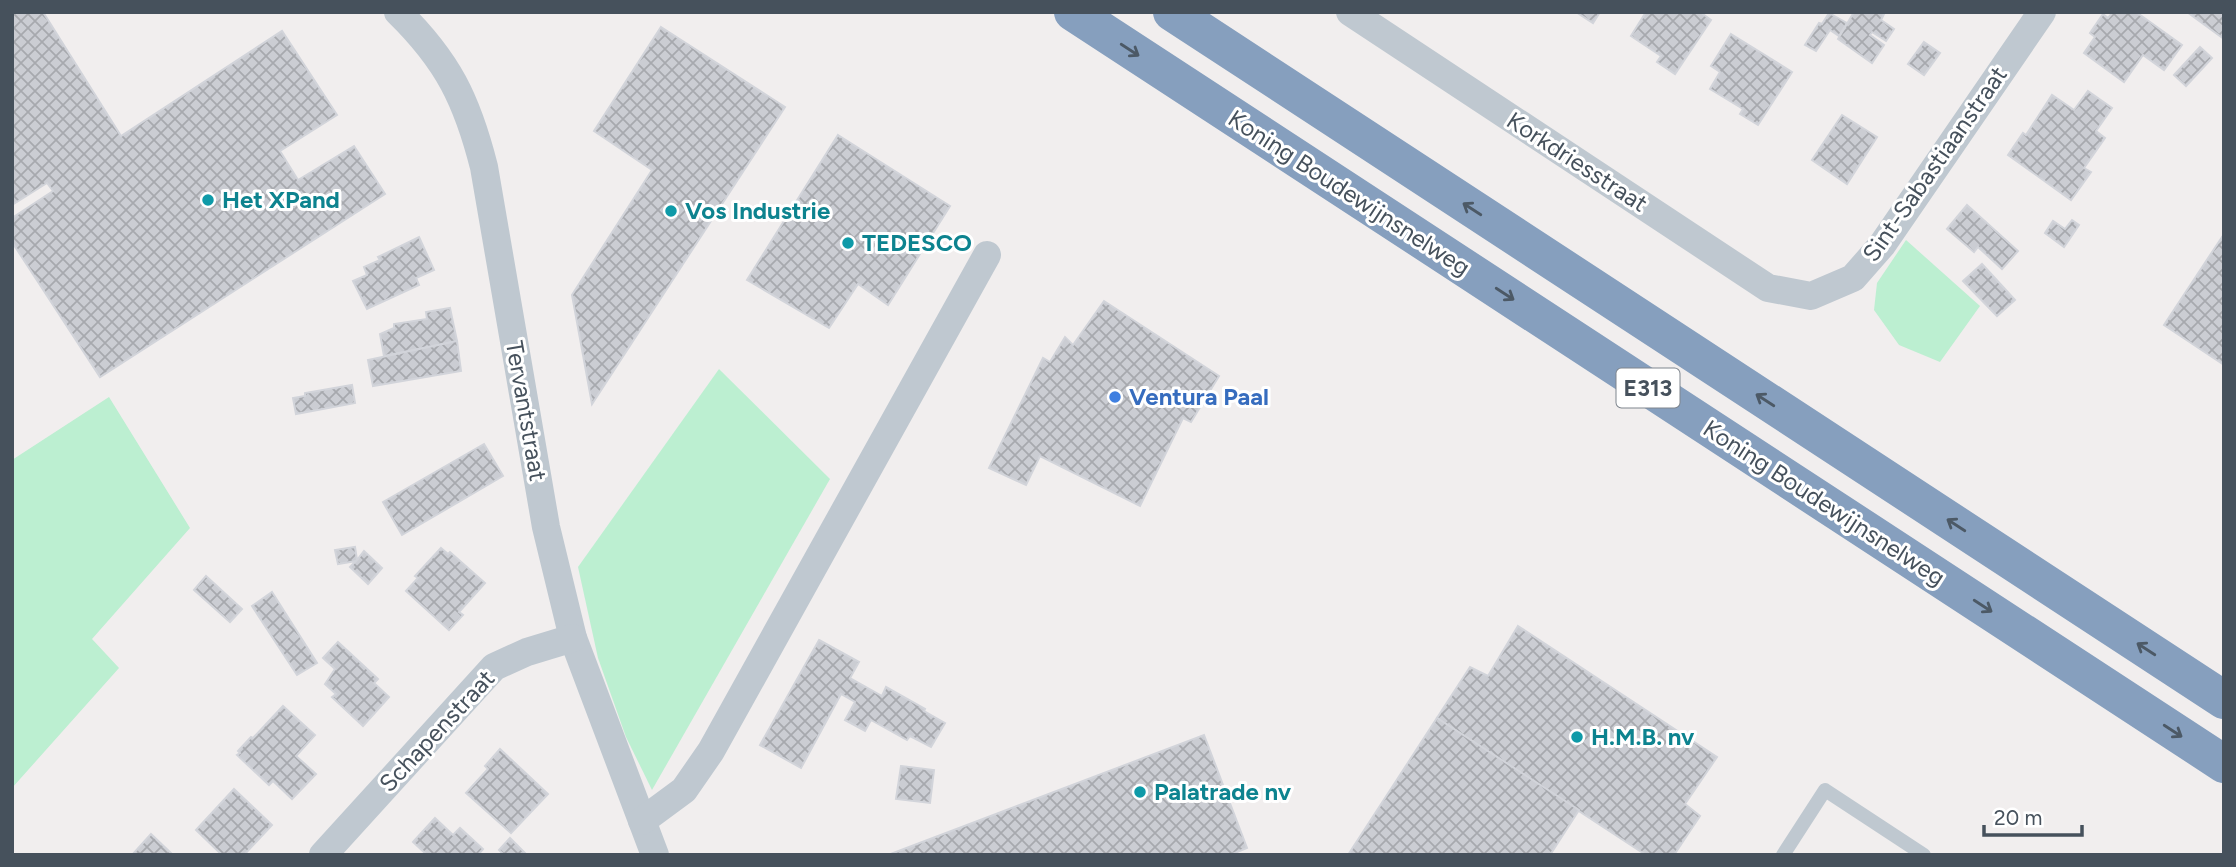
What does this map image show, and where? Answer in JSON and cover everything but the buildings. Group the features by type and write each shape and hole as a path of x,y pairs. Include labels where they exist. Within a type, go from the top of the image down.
{"highway":[{"name":"Koning Boudewijnsnelweg","path":"1073,12 2224,764"},
{"name":"E313","path":"1172,12 2224,700"}],"street":[{"name":"Tervantstraat","path":"398,12 442,62 461,93 475,129 484,167 546,527 573,638 655,855"},
{"name":"Korkdriesstraat","path":"1350,12 1768,288 1811,296"},
{"name":"Sint-Sabastiaanstraat","path":"1811,296 1853,278 1882,245 2042,12"},
{"path":"642,821 684,790 711,751 987,255"},
{"name":"Schapenstraat","path":"323,855 494,667 527,652 573,638"}],"lane":[{"path":"1783,855 1825,790 1924,855"}],"green space":[{"path":"1906,240 1980,306 1940,362 1899,345 1874,310 1877,283"},
{"path":"719,369 830,479 652,790 626,737 598,658 578,567"},
{"path":"109,397 190,528 92,639 119,668 12,788 12,460"}],"place":[{"name":"Het XPand","path":"208,200"},
{"name":"Vos Industrie","path":"671,211"},
{"name":"TEDESCO","path":"848,243"},
{"name":"Ventura Paal","path":"1115,397"},
{"name":"H.M.B. nv","path":"1577,737"},
{"name":"Palatrade nv","path":"1140,792"}]}
